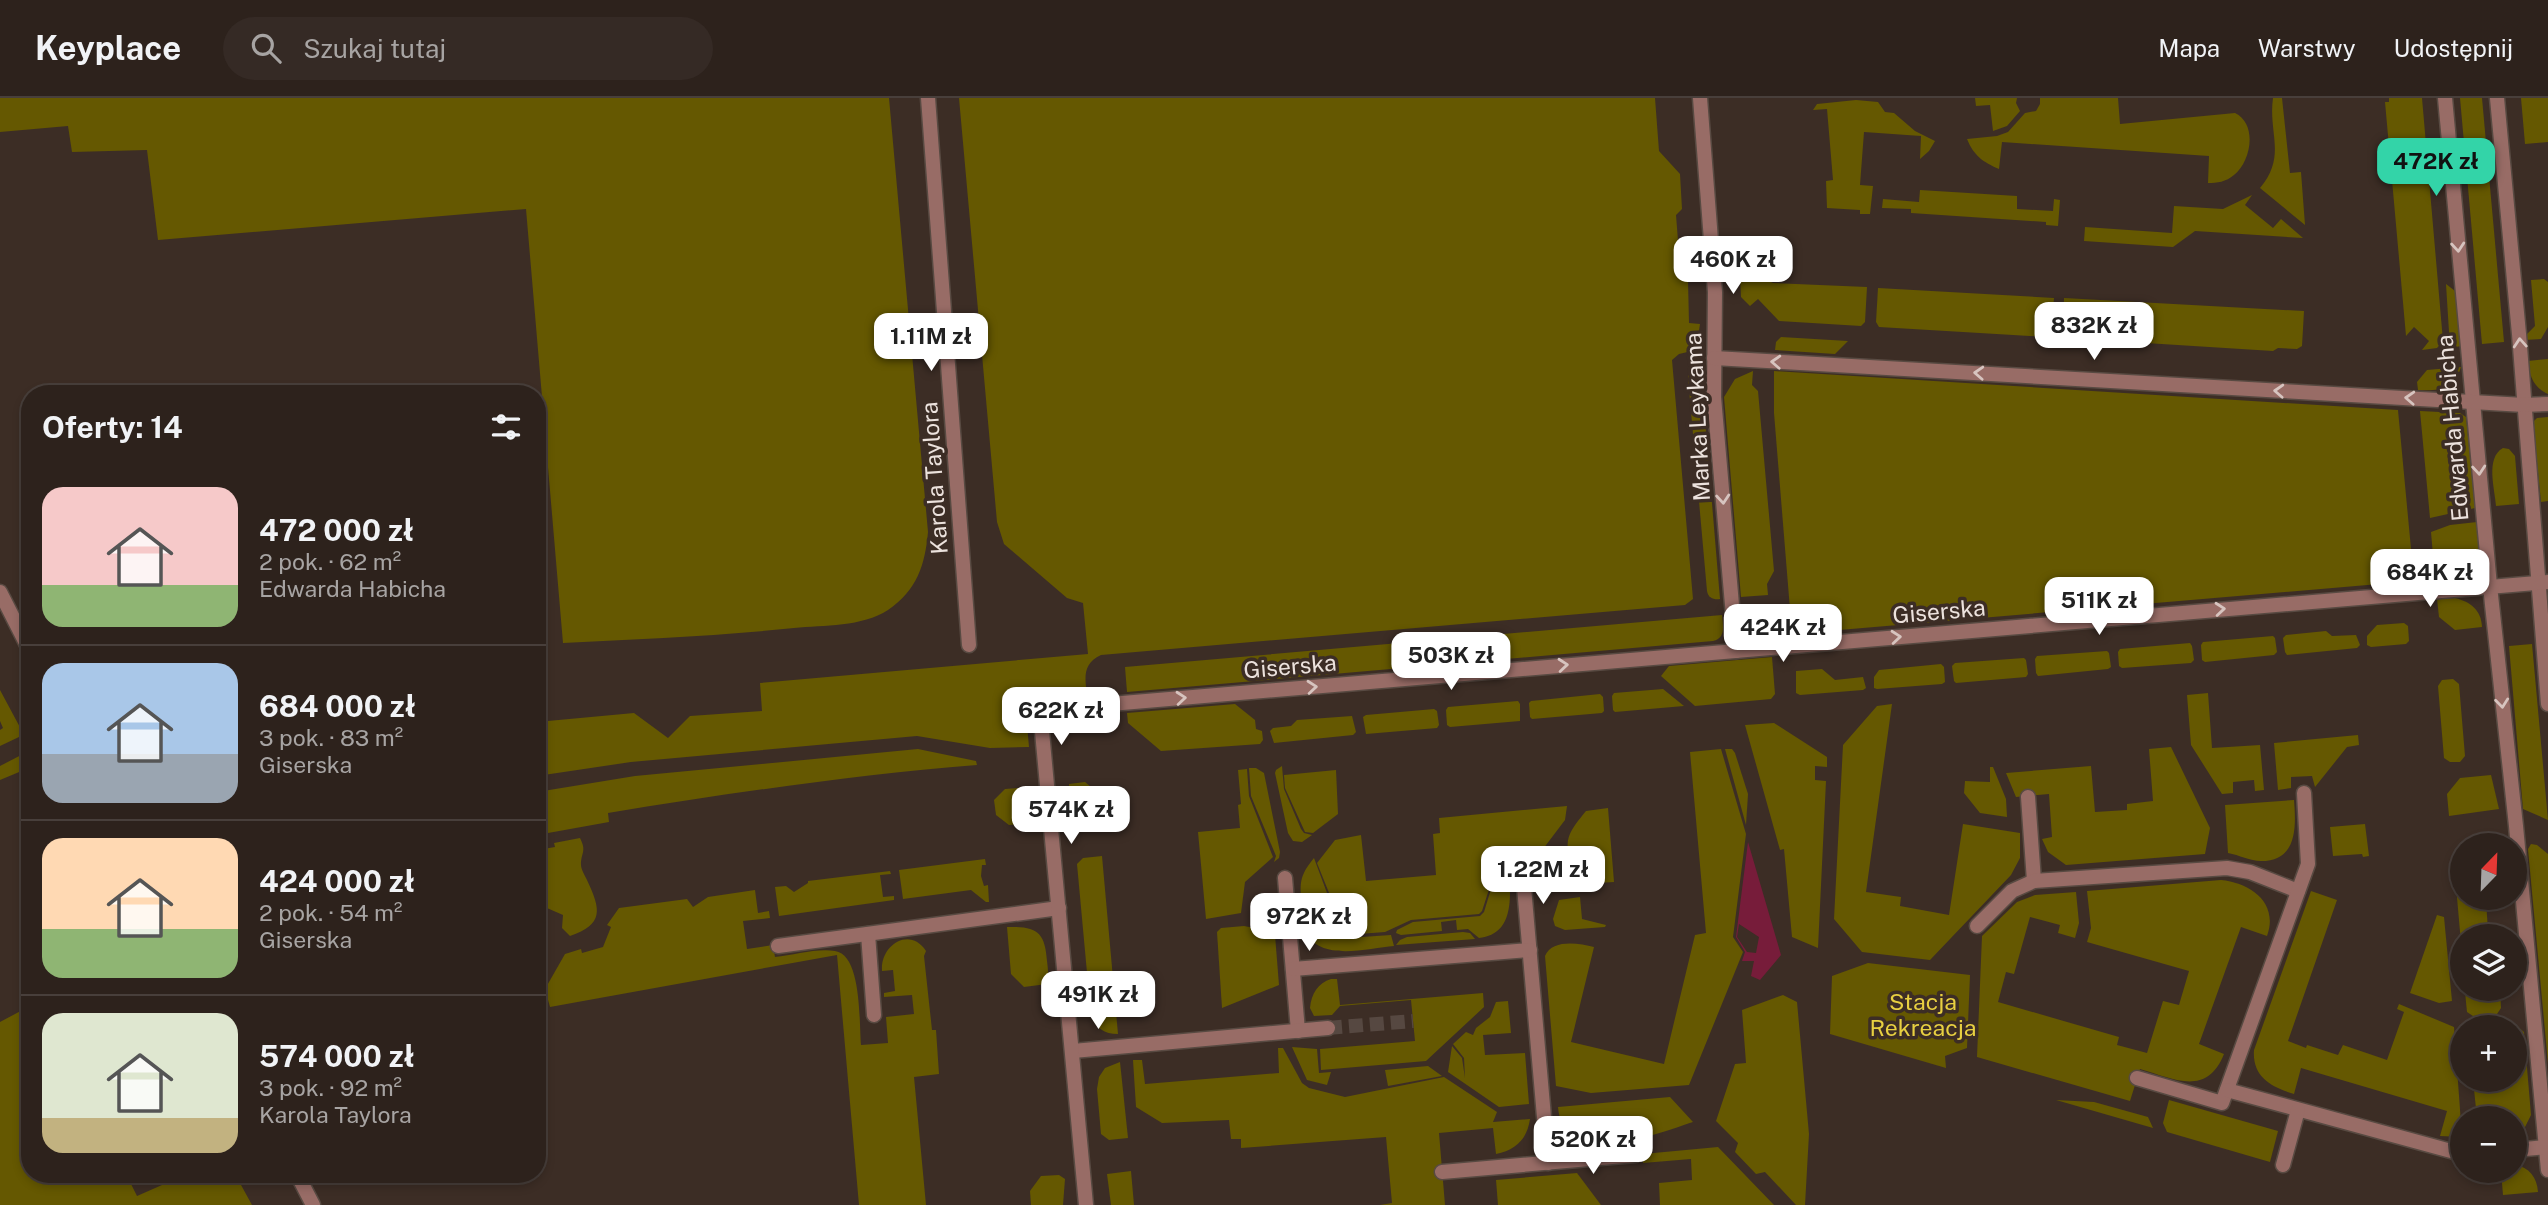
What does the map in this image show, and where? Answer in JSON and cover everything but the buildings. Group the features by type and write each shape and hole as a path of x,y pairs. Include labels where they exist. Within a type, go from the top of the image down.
{"street":[{"name":"Karola Taylora","path":"928,98 969,645"},
{"name":"Marka Leykama","path":"1700,98 1714,269 1714,397 1736,651"},
{"name":"Edwarda Habicha","path":"2445,98 2472,402 2548,1170"},
{"path":"2497,98 2542,582 2548,704"},
{"path":"1714,358 2524,405 2548,404"},
{"name":"Giserska","path":"1059,908 1040,710 2542,582"},
{"path":"0,593 21,633"},
{"path":"2137,1078 2222,1103 2308,864 2304,793"},
{"path":"2028,797 2034,881"},
{"path":"1522,864 1548,1163"},
{"path":"1977,926 2012,891 2034,881 2227,867 2250,872 2298,891"},
{"path":"1285,878 1298,1031"},
{"path":"778,946 1059,908 1086,1205"},
{"path":"868,934 874,1015"},
{"path":"1293,969 1530,950"},
{"path":"1073,1051 1328,1028"},
{"path":"2227,1090 2450,1151"},
{"path":"2283,1165 2298,1110"},
{"path":"2527,1149 2546,1147"},
{"path":"1442,1172 1635,1154"},
{"path":"302,1183 313,1205"}],"green space":[{"path":"0,98 889,98 928,532 925,555 918,576 898,602 867,620 707,635 563,643 546,444 546,385 541,385 526,209 158,240 147,150 72,152 68,126 0,132"},
{"path":"959,98 1655,98 1659,151 1680,174 1682,209 1676,215 1681,279 1688,280 1689,323 1700,324 1696,350 1679,354 1672,360 1693,599 1685,605 1101,655 1088,667 1087,695 1025,701 1029,747 990,748 917,736 631,762 546,775 546,721 634,713 668,738 690,716 762,711 760,683 1088,654 1083,603 1067,598 1004,544 997,522"},
{"path":"1975,98 2017,98 2020,111 2007,126 1993,131 1990,105 1976,106"},
{"path":"2040,98 2118,98 2120,124 2235,113 2247,126 2250,143 2248,153 2240,169 2231,177 2221,182 2208,183 2209,156 2002,142 1999,169 1976,154 1967,139 2008,132 2025,113 2036,111"},
{"path":"2273,98 2282,98 2290,173 2301,172 2305,225 2260,188 2273,165 2275,155"},
{"path":"2389,98 2422,98 2443,341 2437,348 2422,350 2429,341 2414,327 2406,336 2385,102 2389,102"},
{"path":"2460,98 2482,98 2504,342 2482,344"},
{"path":"2521,98 2548,98 2548,142 2525,144"},
{"path":"1856,100 1878,102 1885,112 1894,113 1915,131 1935,141 1920,159 1921,136 1864,132 1860,185 1873,186 1870,214 1860,214 1860,210 1827,208 1826,181 1833,180 1827,109 1813,110 1817,104"},
{"path":"1920,190 2017,196 2017,209 2053,211 2054,199 2060,200 2058,226 2046,225 2046,222 1911,213 1911,209 1882,208 1883,199 1919,202"},
{"path":"2252,195 2245,205 2273,228 2281,219 2303,238 2195,231 2173,247 2084,241 2085,227 2172,233 2174,206 2223,209"},
{"path":"1739,259 1759,276 1773,283 1867,287 1865,322 1861,326 1779,321 1758,299 1750,306 1741,297"},
{"path":"2544,279 2548,282 2548,327 2541,339 2525,340 2525,336 2535,326 2531,280"},
{"path":"2446,284 2459,294 2461,346 2450,348"},
{"path":"1878,288 2054,298 2051,334 2048,337 1879,327 1876,322"},
{"path":"2064,298 2304,311 2302,346 2297,349 2278,348 2273,351 2066,338 2063,334"},
{"path":"1781,337 1848,341 1835,354 1775,350 1776,342"},
{"path":"2548,359 2548,394 2533,381 2528,361"},
{"path":"1696,367 1701,372 1720,599 1710,597 1707,591 1688,378 1690,370"},
{"path":"2461,367 2458,375 2445,388 2418,390 2417,382 2427,370"},
{"path":"1753,371 1752,385 1758,391 1774,571 1767,584 1768,595 1741,597 1724,397 1735,379"},
{"path":"1774,371 2398,410 2414,581 1792,634 1774,413"},
{"path":"2420,411 2460,413 2466,417 2475,508 2430,518"},
{"path":"2548,417 2548,501 2541,502 2533,422 2537,418"},
{"path":"2503,448 2509,449 2515,456 2519,504 2496,506 2493,466 2497,453"},
{"path":"2477,522 2481,567 2479,572 2474,576 2435,579 2431,532 2450,525"},
{"path":"2455,598 2474,608 2480,616 2482,627 2455,630 2439,617 2437,599"},
{"path":"1722,615 1722,634 1713,641 1127,692 1125,667"},
{"path":"2404,623 2408,626 2409,641 2406,644 2371,647 2367,645 2367,636 2377,625"},
{"path":"2326,631 2332,636 2356,635 2360,645 2357,648 2287,655 2285,652 2283,638 2286,635"},
{"path":"2273,636 2277,652 2274,655 2205,662 2202,660 2203,642"},
{"path":"2190,643 2194,660 2191,663 2122,668 2119,666 2120,649"},
{"path":"2532,644 2548,820 2523,809 2509,646"},
{"path":"2107,651 2111,667 2108,669 2038,676 2036,673 2037,656"},
{"path":"1772,657 1775,694 1771,699 1695,706 1661,676 1669,666"},
{"path":"2024,658 2028,674 2026,677 1956,683 1954,681 1952,666 1955,663"},
{"path":"1941,664 1944,667 1945,682 1942,684 1874,688 1874,677 1879,670"},
{"path":"1822,669 1835,680 1863,677 1866,688 1800,695 1796,693 1796,671"},
{"path":"2453,679 2459,684 2465,756 2460,762 2450,762 2444,758 2438,686 2442,680"},
{"path":"1663,689 1684,706 1615,712 1613,710 1614,693"},
{"path":"0,690 21,733 19,737 0,746 0,730 3,728 0,721"},
{"path":"2208,693 2212,748 2260,745 2264,790 2255,791 2254,780 2233,782 2233,793 2222,794 2191,745 2187,695"},
{"path":"1600,694 1603,697 1602,713 1532,719 1530,717 1531,701"},
{"path":"1518,701 1520,721 1450,727 1447,725 1448,707"},
{"path":"1235,704 1255,720 1256,729 1262,731 1263,740 1260,744 1161,751 1128,723 1127,713"},
{"path":"1892,704 1866,892 1901,897 1900,906 1949,915 1963,824 2020,833 2020,858 2011,875 1930,960 1862,952 1834,919 1843,745 1877,706"},
{"path":"1434,709 1437,711 1437,728 1366,734 1363,717 1366,715"},
{"path":"1352,716 1356,732 1353,735 1274,743 1270,731 1273,728 1291,726 1297,720"},
{"path":"1774,723 1827,757 1827,767 1815,766 1815,780 1826,781 1818,948 1792,937 1784,849 1780,850 1745,725"},
{"path":"2358,735 2359,745 2347,747 2315,787 2312,776 2291,777 2291,788 2278,790 2274,743"},
{"path":"2171,747 2210,828 2205,854 2066,865 2048,852 2042,839 2052,837 2049,794 2016,797 2006,773 2091,766 2095,812 2127,810 2127,804 2153,801 2149,749"},
{"path":"918,749 976,761 977,765 838,779 608,813 609,822 546,833 546,791 635,776"},
{"path":"1721,749 1746,834 1733,937 1743,952 1689,1085 1591,1093 1556,1086 1545,956 1553,947 1559,945 1594,947 1571,1042 1664,1064 1695,935 1706,933 1690,752"},
{"path":"1725,749 1732,749 1735,753 1748,794 1746,825"},
{"path":"21,755 21,771 0,780 0,766"},
{"path":"1282,766 1284,789 1301,829 1312,835 1302,842 1293,841 1288,833 1275,773"},
{"path":"1990,767 1993,767 2006,799 2007,817 1980,813 1964,793 1965,781 1990,782"},
{"path":"1249,768 1256,768 1264,773 1280,852 1279,858 1274,862 1276,856 1251,796"},
{"path":"1247,769 1249,796 1273,857 1245,882 1241,913 1206,919 1198,832 1240,828 1238,770"},
{"path":"1336,770 1338,814 1313,833 1305,832 1285,788 1284,775"},
{"path":"2491,775 2499,809 2449,816 2447,794 2460,778"},
{"path":"1085,782 1097,792 1098,816 1079,818 1071,810 1069,784"},
{"path":"1032,787 1035,823 1009,825 996,815 994,800 1005,789"},
{"path":"2294,800 2294,831 2288,849 2282,855 2261,861 2228,853 2225,805"},
{"path":"1567,806 1565,820 1537,857 1498,862 1479,914 1411,920 1385,932 1346,935 1317,863 1335,840 1361,835 1366,881 1436,875 1433,834 1440,833 1439,818"},
{"path":"1608,808 1614,882 1582,884 1575,874 1569,854 1570,835 1586,811"},
{"path":"2365,824 2369,856 2333,856 2330,827"},
{"path":"580,838 583,849 581,867 597,908 594,921 570,936 562,928 563,915 546,908 546,848 555,847 554,843"},
{"path":"2531,844 2537,845 2548,854 2548,1063 2528,849"},
{"path":"1102,856 1118,1034 1101,1030 1091,1016 1077,864 1083,858"},
{"path":"1314,858 1343,936 1391,935 1394,946 1345,951 1321,947 1311,940 1303,925 1301,887 1305,871"},
{"path":"985,859 986,865 982,865 981,876 984,886 988,885 989,902 971,890 903,899 899,870"},
{"path":"1508,861 1509,908 1506,919 1492,935 1479,938 1468,929 1457,930 1456,920 1441,922 1442,931 1401,935 1396,933 1413,922 1480,916 1484,912 1498,866"},
{"path":"890,871 891,874 880,875 883,897 894,896 894,900 779,916 775,887 786,886 794,892 808,881"},
{"path":"2221,880 2243,885 2260,897 2266,905 2270,924 2267,936 2241,927 2199,1044 2224,1054 2208,1076 2199,1080 2177,1080 2140,1069 2130,1101 1977,1057 1982,936 2017,902 2035,895 2076,892 2079,923 2075,938 2058,933 2060,925 2030,917 2014,974 2006,972 1998,1002 2119,1037 2117,1045 2147,1053 2163,1001 2179,1005 2189,971 2087,942 2091,928 2087,891"},
{"path":"755,890 758,913 769,911 770,918 743,921 747,949 773,945 775,957 821,950 844,955 855,976 861,1045 888,1043 886,1017 914,1014 912,995 884,997 884,993 895,991 893,970 882,971 886,953 897,942 905,939 919,944 926,951 924,956 932,1030 936,1030 939,1074 914,1077 926,1205 859,1205 837,955 550,1007 546,987 565,954 603,947 611,927 607,925 619,908 687,899 693,907 708,897"},
{"path":"2311,891 2337,900 2288,1041 2338,1055 2343,1045 2387,1060 2404,1012 2397,1009 2399,1004 2450,1025 2450,1092 2459,1092 2460,1106 2450,1106 2450,1136 2440,1136 2447,1111 2301,1068 2294,1094 2277,1088 2259,1074 2254,1050"},
{"path":"1580,897 1582,919 1606,925 1605,927 1565,930 1555,926 1553,919 1559,900"},
{"path":"2458,910 2487,910 2488,924 2459,924"},
{"path":"2437,915 2444,917 2452,1001 2439,1003 2410,993"},
{"path":"1244,926 1270,931 1275,935 1279,985 1222,1008 1217,932 1221,928"},
{"path":"1007,927 1026,928 1041,937 1046,951 1047,984 1024,987 1011,974"},
{"path":"1470,933 1475,939 1396,945 1407,937"},
{"name":"Stacja Rekreacja","path":"1868,963 1970,975 1967,1048 1945,1056 1946,1068 1830,1034 1832,976"},
{"path":"1337,979 1340,1005 1483,993 1484,1007 1426,1061 1321,1070 1320,1049 1415,1041 1411,1000 1340,1006 1332,1015 1314,1016 1310,1008 1312,998 1322,983"},
{"path":"1783,995 1797,1002 1809,1134 1805,1205 1796,1205 1765,1172 1756,1174 1735,1152 1738,1143 1716,1121 1735,1064 1746,1063 1742,1010"},
{"path":"1508,1001 1511,1033 1483,1035 1485,1055 1525,1053 1529,1104 1499,1107 1448,1072 1452,1046 1462,1058 1465,1078 1464,1058 1453,1044 1466,1032 1473,1035 1476,1028 1490,1017 1496,1002"},
{"path":"2466,1001 2501,1001 2501,1008 2497,1014 2472,1015 2467,1012"},
{"path":"21,1011 21,1183 130,1183 137,1196 167,1183 240,1183 252,1205 0,1205 0,1022"},
{"path":"1292,1047 1317,1049 1319,1073 1331,1072 1327,1085 1307,1080"},
{"path":"1278,1048 1283,1048 1302,1083 1309,1088 1345,1097 1444,1077 1497,1112 1493,1122 1530,1119 1526,1133 1519,1143 1509,1150 1496,1154 1493,1128 1439,1133 1445,1205 1380,1205 1392,1203 1386,1137 1241,1148 1241,1139 1231,1139 1229,1120 1162,1123 1136,1107 1133,1060 1142,1060 1145,1084 1279,1073"},
{"path":"1120,1062 1128,1138 1109,1140 1101,1134 1097,1089 1099,1077 1105,1068"},
{"path":"1428,1066 1442,1076 1388,1086 1385,1070"},
{"path":"2527,1068 2531,1115 2527,1123 2527,1106 2476,1106 2474,1092 2527,1092"},
{"path":"1670,1097 1693,1122 1657,1134 1614,1143 1593,1143 1576,1138 1564,1127 1558,1107"},
{"path":"2056,1100 2094,1102 2148,1117 2153,1128"},
{"path":"2169,1100 2278,1131 2270,1162 2167,1132 2163,1123"},
{"path":"1718,1147 1774,1205 1660,1205 1659,1183 1692,1180 1691,1159 1643,1163 1643,1154"},
{"path":"1131,1171 1134,1205 1111,1205 1107,1174"},
{"path":"2527,1171 2536,1182 2538,1192 2503,1195 2502,1183 2527,1183"},
{"path":"1577,1173 1601,1205 1498,1205 1496,1180"},
{"path":"1059,1175 1065,1179 1063,1205 1031,1205 1030,1191 1041,1176"}],"shaded area":[{"path":"1748,842 1781,955 1760,980 1751,976 1754,961 1742,961 1745,952 1736,937","holes":["1739,924 1759,937 1756,953 1747,952 1737,937"]}],"tunnel":[{"path":"1328,1028 1413,1021"}]}
